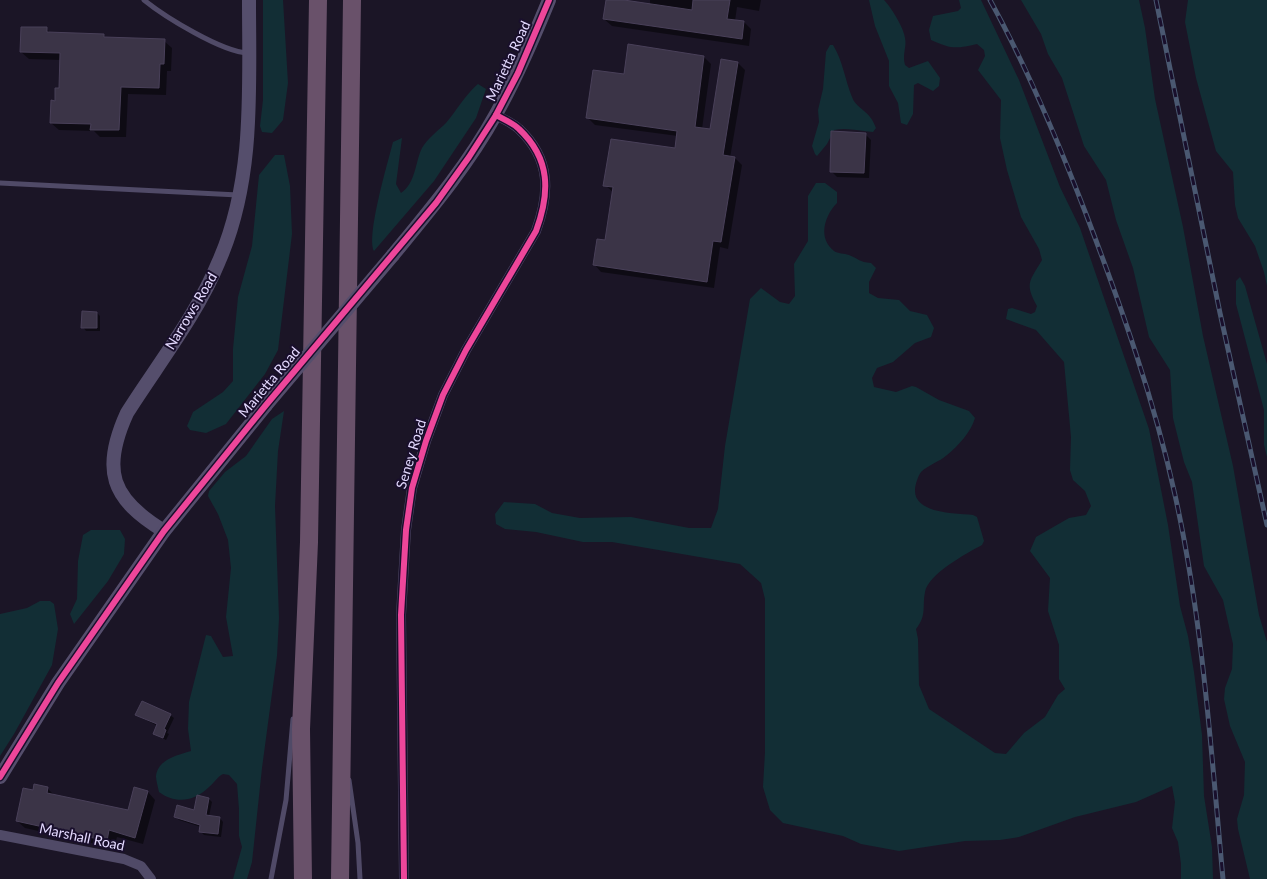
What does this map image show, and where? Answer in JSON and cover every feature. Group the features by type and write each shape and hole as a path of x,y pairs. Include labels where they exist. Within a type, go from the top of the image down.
{"highway":[{"path":"303,879 301,729 309,542 318,0"},
{"path":"340,879 352,0"}],"street":[{"name":"Narrows Road","path":"164,531 132,509 124,498 114,473 115,446 127,414 206,289 220,261 231,228 247,145 249,0"},
{"name":"Marietta Road","path":"0,777 58,683 164,531 266,405 436,203 468,158 496,115 518,73 549,0"},
{"name":"Seney Road","path":"404,879 401,615 406,530 412,488 426,441 443,395 466,350 536,231 543,212 546,194 541,161 531,143 518,128 496,115"},
{"name":"Marshall Road","path":"0,835 124,859 141,866 151,879"}],"lane":[{"path":"144,0 177,22 216,44 230,50 249,53"},
{"path":"0,183 238,195"},
{"path":"296,681 309,542"},
{"path":"271,879 286,800 294,711"},
{"path":"343,739 358,843 360,879"}],"green space":[{"path":"263,0 283,0 288,83 283,120 272,133 262,132 260,126 263,100"},
{"path":"869,0 884,0 897,18 905,38 905,65 909,68 928,61 940,78 939,86 933,91 918,83 914,85 913,114 907,125 901,123 898,103 889,86 889,61 875,26"},
{"path":"959,0 981,0 1019,80 1060,187 1080,228 1149,429 1168,525 1180,606 1188,636 1194,672 1202,735 1204,796 1212,847 1213,879 1181,879 1178,842 1172,828 1175,802 1172,786 1136,802 1075,817 1019,837 1000,840 965,841 899,851 861,844 843,836 783,823 770,810 763,787 765,752 765,599 761,583 740,564 612,542 583,542 536,532 505,529 496,524 495,514 504,502 535,504 552,513 580,518 631,517 689,528 711,528 718,509 725,446 750,299 761,288 780,302 789,304 795,296 794,264 808,241 808,196 816,183 825,183 837,192 837,203 826,220 824,233 829,246 836,252 871,263 876,268 869,282 869,293 878,298 899,300 910,311 927,315 934,328 931,337 915,343 893,362 877,368 872,378 874,387 896,392 912,386 916,387 939,400 969,411 975,418 960,443 944,457 921,472 915,490 921,504 928,508 977,517 984,541 982,545 940,571 928,585 925,592 922,620 916,629 919,685 929,709 995,753 1006,754 1024,733 1045,717 1058,695 1065,689 1059,679 1059,645 1048,611 1050,578 1030,551 1036,537 1069,518 1086,515 1091,506 1085,491 1073,480 1070,470 1071,437 1064,362 1036,330 1006,319 1008,309 1012,308 1031,314 1035,312 1037,306 1031,292 1030,282 1042,260 1039,249 1021,217 1007,170 1000,138 1001,100 978,70 985,56 984,50 977,44 954,47 931,40 929,30 933,16 958,11 961,8"},
{"path":"1021,0 1139,0 1155,99 1183,227 1203,336 1233,466 1259,615 1267,642 1267,879 1250,879 1238,829 1237,819 1244,795 1245,762 1230,726 1224,699 1225,688 1232,669 1233,644 1223,600 1204,566 1192,482 1184,462 1173,418 1170,370 1149,337 1133,268 1116,220 1106,180 1084,146 1062,78 1048,54 1041,34"},
{"path":"1188,0 1267,0 1267,286 1255,246 1238,218 1235,205 1233,172 1216,151 1196,78 1185,22"},
{"path":"830,45 833,45 839,57 853,100 871,118 876,128 873,132 849,129 834,130 827,144 817,156 812,146 819,122 818,110 823,89 826,52"},
{"path":"478,84 486,89 476,118 434,181 374,251 372,243 375,215 393,142 402,138 396,184 401,193 410,184 424,145 446,123"},
{"path":"275,155 284,155 290,186 292,234 278,350 265,374 226,424 206,433 190,430 187,426 193,412 223,392 233,381 233,349 238,297 252,246 259,175"},
{"path":"1240,277 1245,286 1267,364 1267,457 1264,445 1264,410 1236,304 1236,281"},
{"path":"284,411 278,451 275,506 279,618 277,656 252,862 247,879 233,879 242,847 239,836 237,784 229,775 223,774 197,796 178,800 159,792 156,776 160,765 175,756 191,751 188,729 189,702 206,635 211,636 223,657 233,656 226,617 231,568 228,540 218,514 208,496 209,491 225,472 246,456 272,419"},
{"path":"91,530 120,530 125,539 124,554 108,581 74,624 70,614 77,599 78,561 83,535"},
{"path":"40,601 50,601 54,604 58,629 52,665 0,756 0,614 27,608"}],"building":[{"path":"606,0 624,0 692,10 693,0 730,0 727,19 744,21 742,39 603,19"},
{"path":"21,27 47,27 47,32 104,34 104,37 165,39 164,64 160,64 159,88 121,87 119,130 90,130 91,124 50,123 51,100 55,101 55,88 59,88 60,53 20,52"},
{"path":"628,44 704,56 695,127 710,129 721,59 738,62 723,155 735,157 721,242 713,241 707,282 593,265 597,239 605,240 613,187 603,186 611,139 675,148 677,131 586,118 593,70 624,74"},
{"path":"831,131 866,133 864,173 830,172"},
{"path":"82,311 97,312 97,328 81,328"},
{"path":"142,701 171,714 164,729 166,730 163,738 153,734 157,724 135,715"},
{"path":"34,784 48,787 47,793 128,810 134,787 148,791 135,838 109,830 107,841 16,821 23,788 33,790"},
{"path":"197,795 209,798 206,815 220,817 218,834 199,832 200,825 174,817 177,805 194,810"}],"railway":[{"path":"990,0 1030,79 1099,249 1147,388 1167,459 1193,590 1210,734 1223,879"},
{"path":"1156,0 1220,313 1267,525"}],"cycle path":[{"path":"0,777 58,683 164,531 266,405 436,203 469,157 496,115 518,73 549,0"},
{"path":"404,879 401,615 406,530 412,488 426,441 443,395 466,350 536,231 544,203 545,177 537,152 519,129 496,115"}]}
